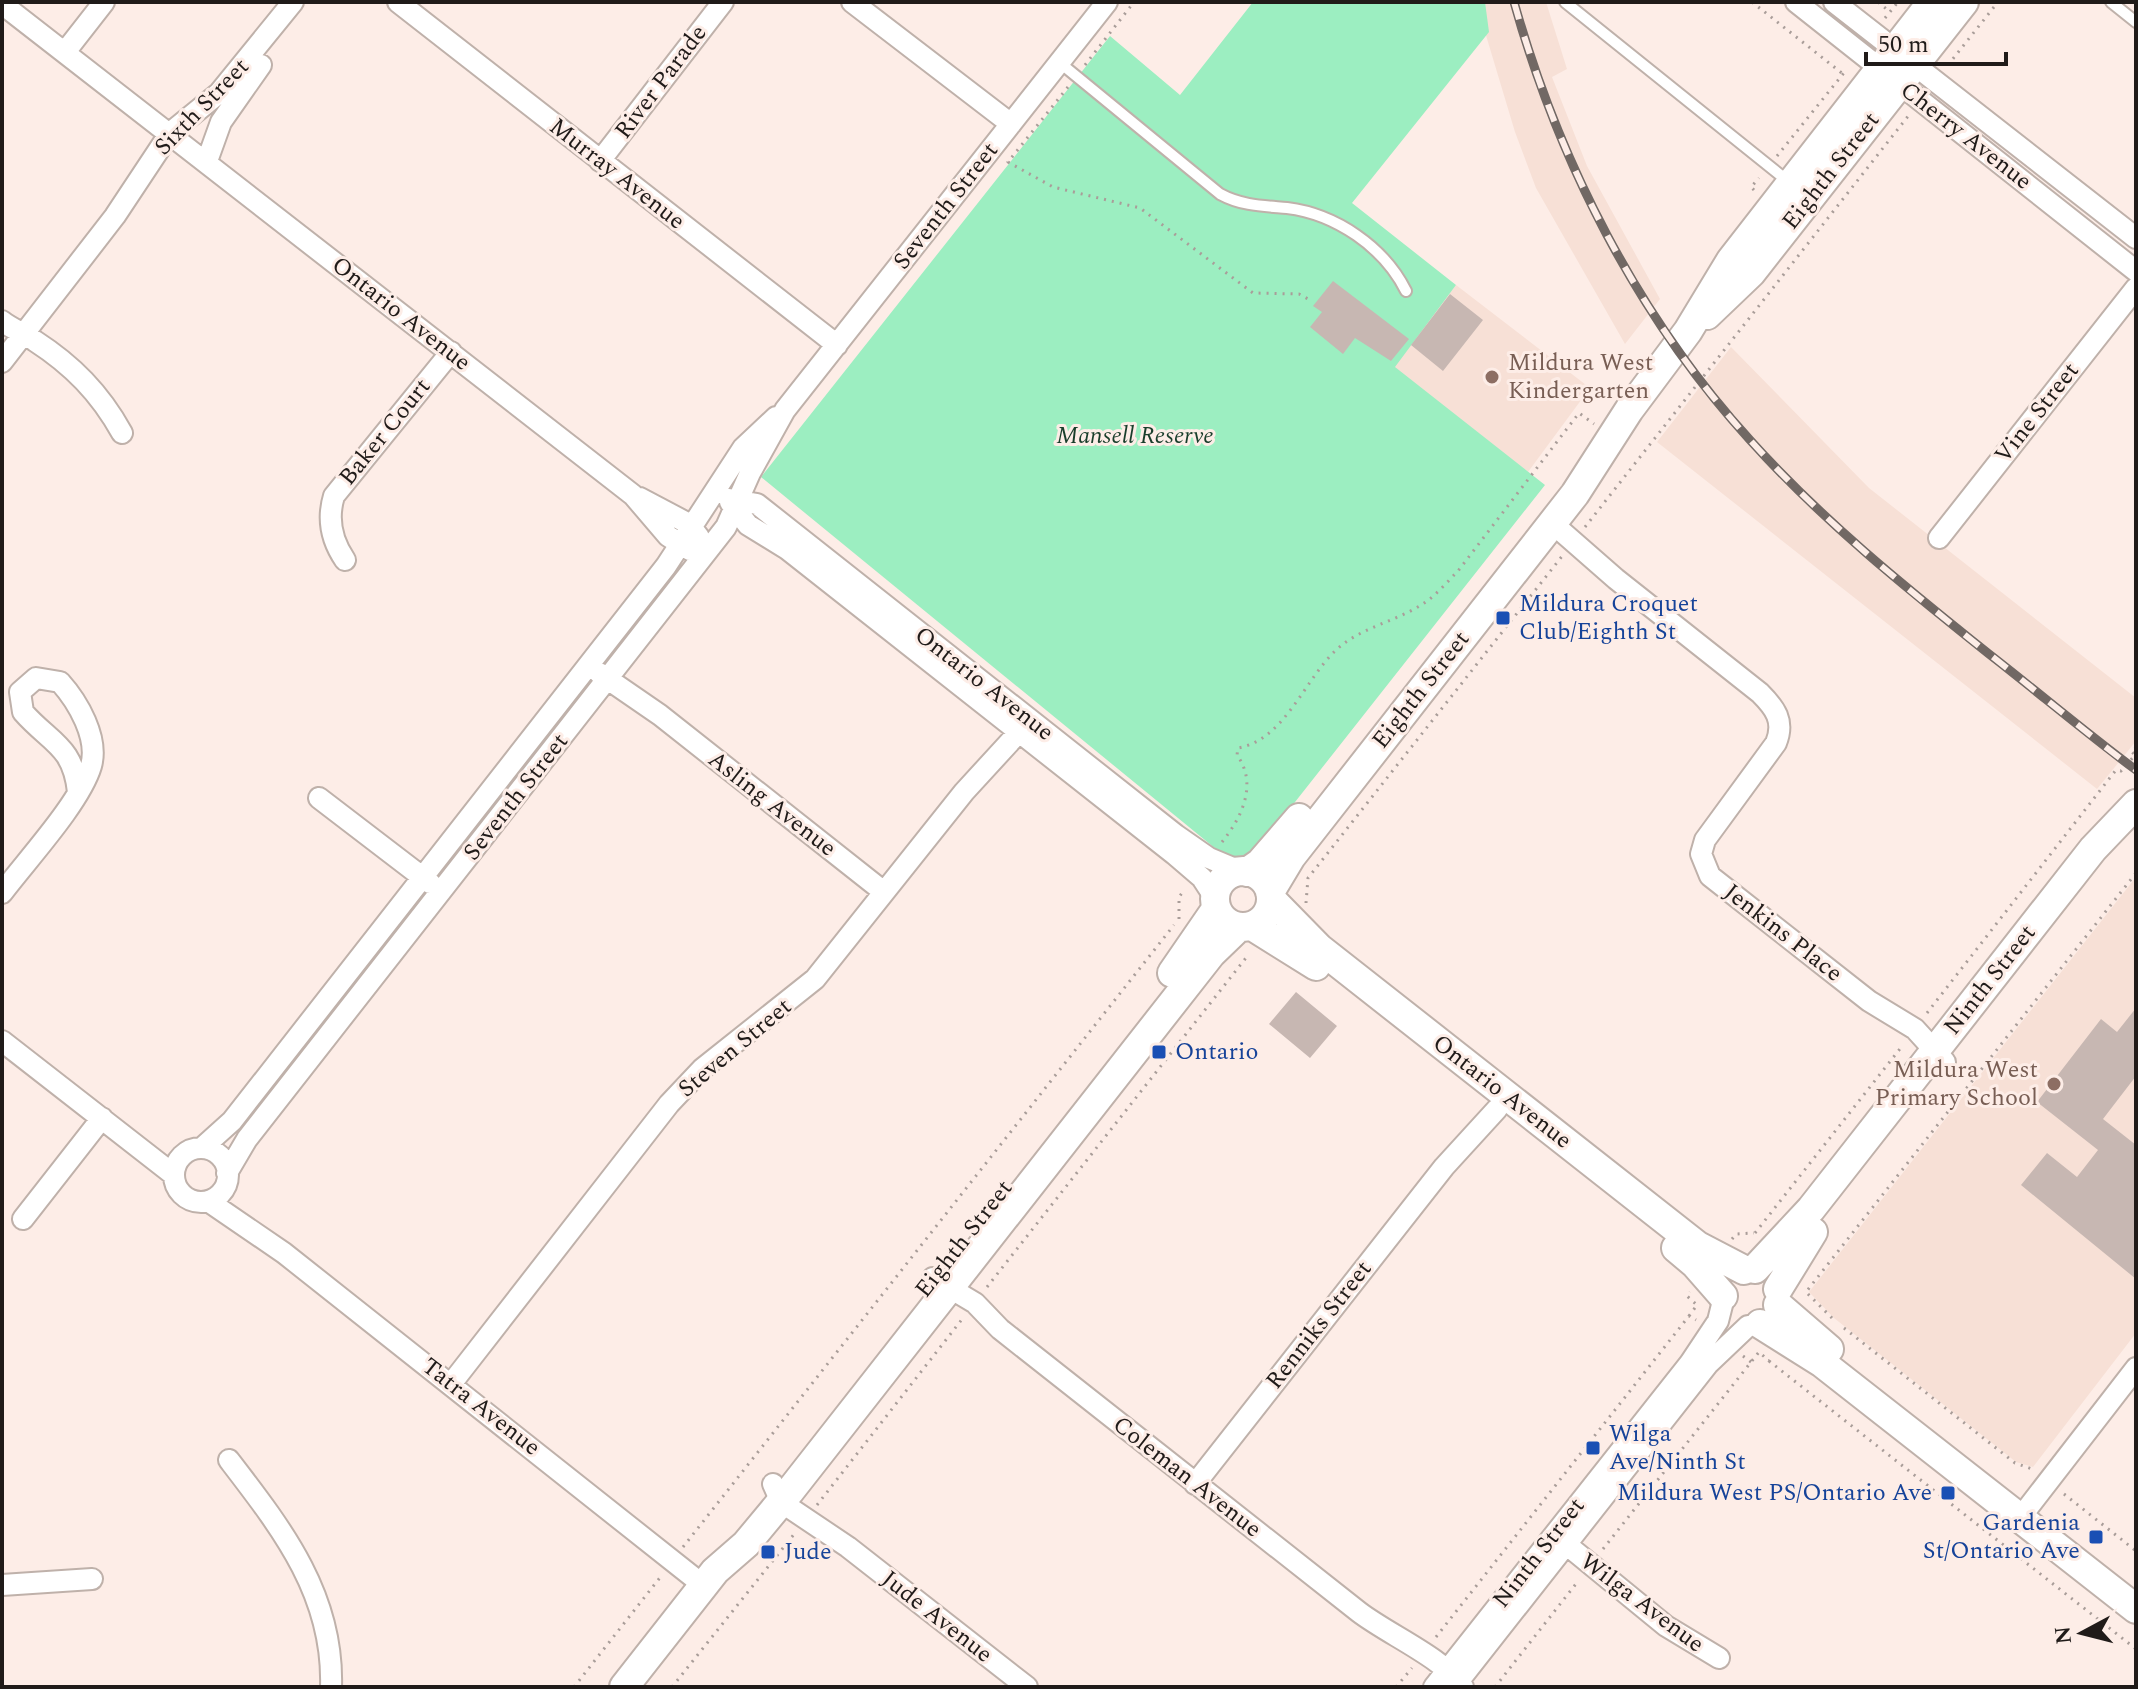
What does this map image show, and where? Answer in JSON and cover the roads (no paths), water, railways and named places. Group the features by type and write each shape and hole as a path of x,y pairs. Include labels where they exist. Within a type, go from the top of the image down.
{"street":[{"path":"65,52 104,2"},
{"name":"Sixth Street","path":"2,362 177,138 219,93 293,2"},
{"name":"Sixth Street","path":"207,161 212,141 238,96 311,2"},
{"name":"Murray Avenue","path":"398,2 837,345"},
{"name":"River Parade","path":"600,161 723,2"},
{"path":"852,2 1011,124"},
{"name":"Seventh Street","path":"220,1187 247,1139 706,554 785,410 1107,2"},
{"name":"Cherry Avenue","path":"1796,2 1892,83 2136,271"},
{"name":"Cherry Avenue","path":"1834,2 1892,83 2136,238"},
{"name":"Eighth Street","path":"1892,83 1932,2"},
{"name":"Eighth Street","path":"1244,871 1260,863 1293,825 1549,498 1609,436 1688,331 1731,260 1800,191 1964,2"},
{"name":"Ontario Avenue","path":"2,4 633,495 680,545 706,554"},
{"name":"Vine Street","path":"1939,538 2136,288"},
{"path":"2,321 86,380 106,403 122,433"},
{"name":"Baker Court","path":"345,560 333,536 330,508 334,496 451,352"},
{"name":"Seventh Street","path":"202,1148 232,1121 591,661 680,545 724,476 759,431 785,410"},
{"name":"Eighth Street","path":"1271,895 1291,857 1560,536 1609,436"},
{"path":"706,504 735,503 724,476"},
{"name":"Ontario Avenue","path":"633,495 691,527"},
{"name":"Ontario Avenue","path":"735,503 757,504 1018,724 1203,865 1244,871"},
{"path":"691,527 706,554"},
{"name":"Jenkins Place","path":"1560,536 1760,693 1779,716 1781,730 1776,743 1705,840 1701,854 1703,865 1721,886 1937,1055"},
{"name":"Asling Avenue","path":"591,661 884,892"},
{"path":"2,893 78,792 92,765 84,716 60,682 36,678 20,692 23,712 58,742 73,763 78,792"},
{"name":"Steven Street","path":"451,1384 687,1083 815,979 1018,724"},
{"path":"319,798 441,892"},
{"name":"Ninth Street","path":"1448,1683 1752,1324 1805,1241 1937,1055 2093,849 2136,804"},
{"name":"Ninth Street","path":"1723,1298 1729,1279 1750,1270 1811,1209 1937,1055 2098,870 2136,813"},
{"name":"Ontario Avenue","path":"1203,865 1216,904"},
{"path":"1244,871 1262,878 1271,895 1266,916 1245,927 1225,921 1216,904 1226,877 1244,871"},
{"name":"Ontario Avenue","path":"1245,927 1284,931 1698,1246 1769,1276 1752,1324 1731,1318 1723,1298 1695,1264 1492,1104 1284,931 1271,895"},
{"name":"Eighth Street","path":"943,1286 1142,1013 1216,904"},
{"name":"Eighth Street","path":"624,1687 709,1578 746,1544 782,1492 943,1286 1211,954 1245,927"},
{"path":"2,1041 124,1136 178,1166"},
{"name":"Renniks Street","path":"1195,1484 1492,1104"},
{"path":"23,1219 102,1118"},
{"path":"202,1148 216,1153 220,1187 187,1199 177,1189 178,1166 202,1148"},
{"name":"Tatra Avenue","path":"220,1187 256,1232 673,1559 709,1578"},
{"name":"Coleman Avenue","path":"943,1286 1448,1683"},
{"path":"1752,1324 1822,1363 2024,1512 2136,1590"},
{"name":"Ninth Street","path":"1448,1683 1752,1324"},
{"path":"2024,1512 2136,1368"},
{"path":"229,1460 287,1538 314,1588 329,1644 331,1687"},
{"name":"Jude Avenue","path":"782,1492 1027,1687"},
{"path":"2024,1512 2136,1609"},
{"name":"Wilga Avenue","path":"1567,1545 1666,1626 1719,1658"},
{"path":"2,1585 92,1579"}],"lane":[{"path":"1565,2 1800,191"},
{"path":"2111,2 2136,22"},
{"path":"1059,62 1220,194 1233,201 1314,213 1332,220 1386,259 1406,291"}],"railway":[{"path":"1514,2 1554,121 1607,235 1672,342 1710,392 1777,469 1865,552 2136,770"}],"place":[{"name":"Mildura West Kindergarten","path":"1492,377"},
{"name":"Mildura Croquet Club/Eighth St","path":"1503,618"},
{"name":"Ontario","path":"1159,1052"},
{"name":"Mildura West Primary School","path":"2054,1084"},
{"name":"Wilga Ave/Ninth St","path":"1593,1448"},
{"name":"Mildura West PS/Ontario Ave","path":"1948,1493"},
{"name":"Gardenia St/Ontario Ave","path":"2096,1537"},
{"name":"Jude","path":"768,1552"}],"park label":[{"name":"Mansell Reserve","path":"1135,436"}]}
